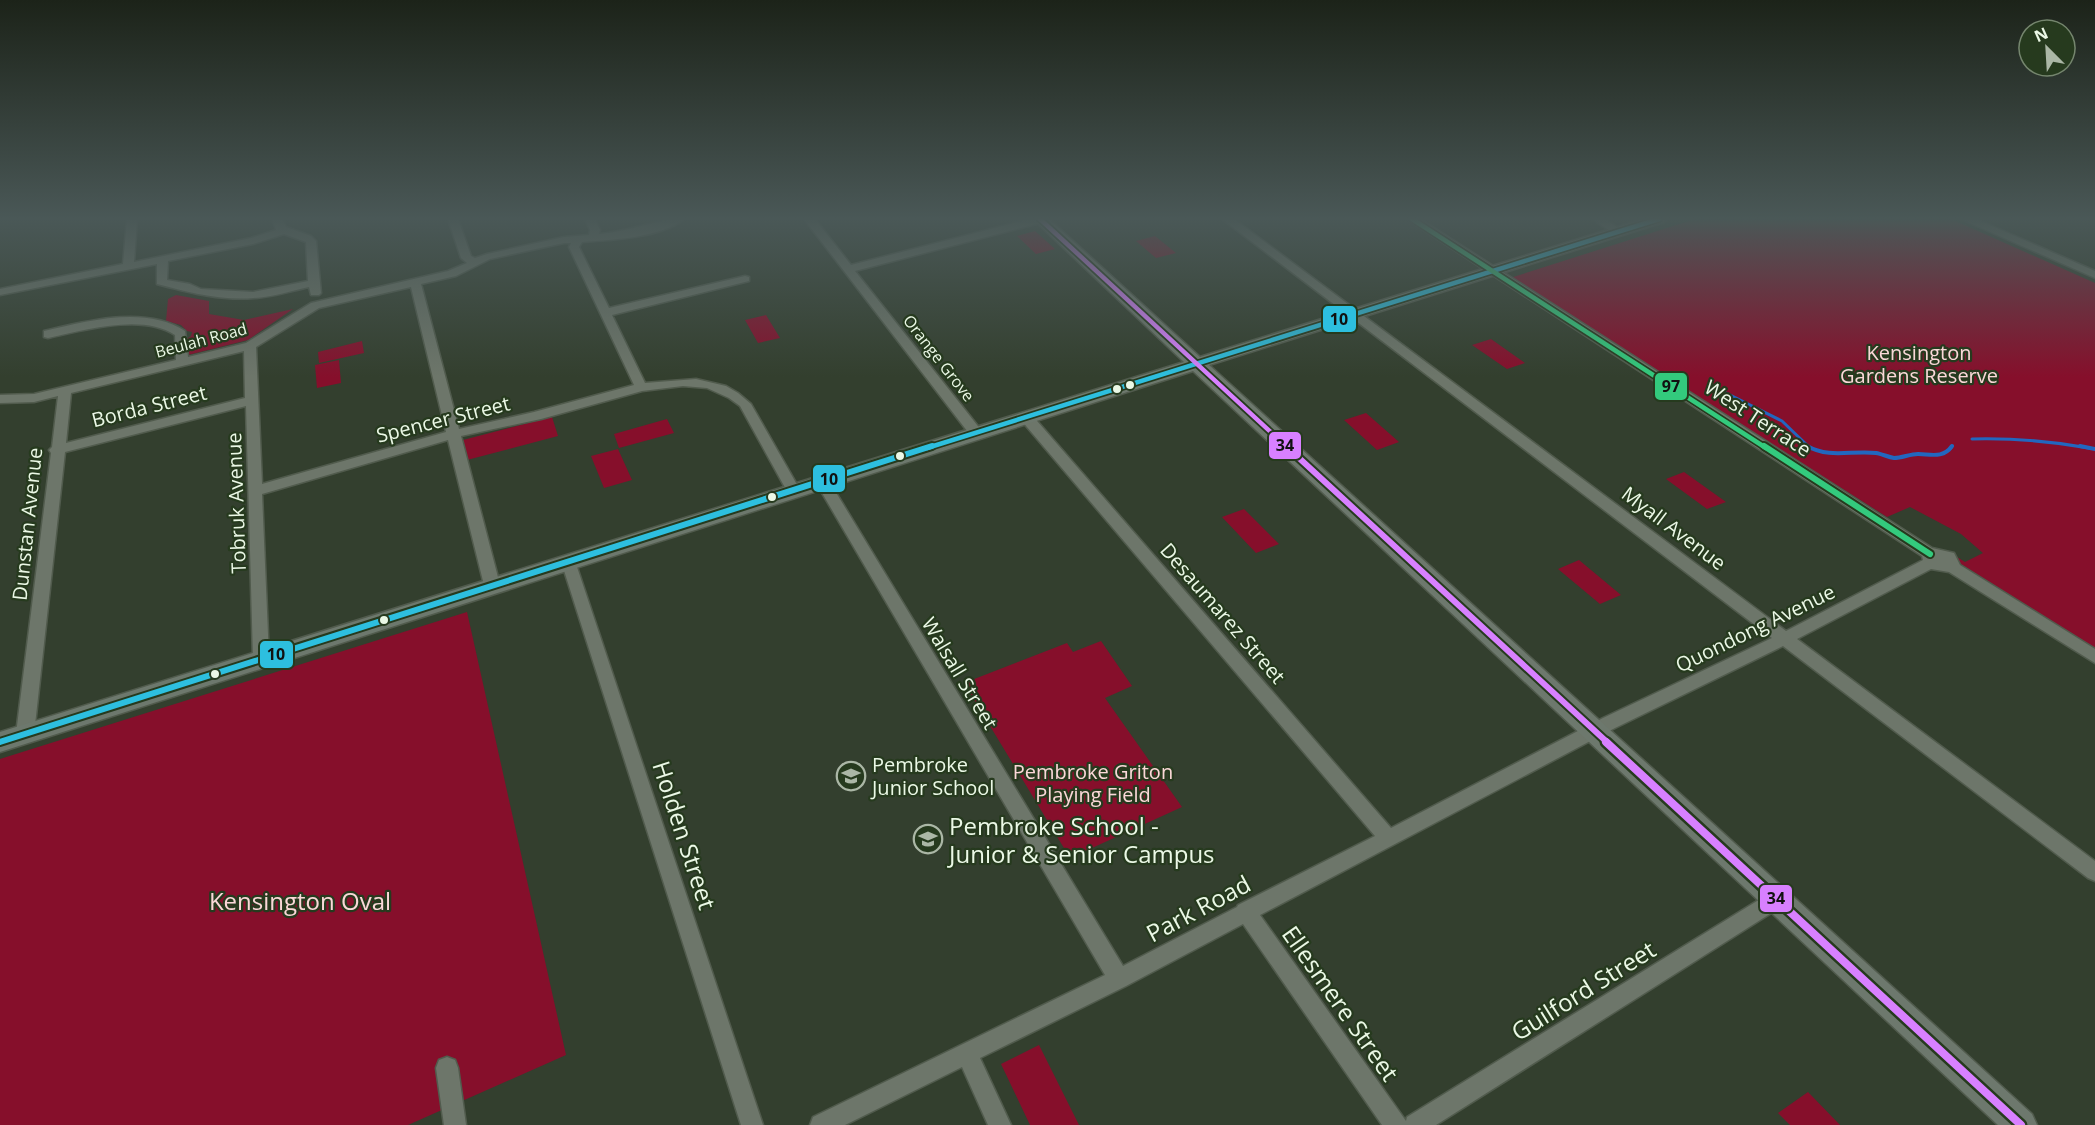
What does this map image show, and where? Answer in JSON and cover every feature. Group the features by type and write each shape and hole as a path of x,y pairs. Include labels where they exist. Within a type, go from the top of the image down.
{"main road":[{"path":"1096,272 2021,1125"},
{"path":"0,742 1491,272"}],"street":[{"path":"0,292 101,272"},
{"path":"162,272 161,282 186,286 199,292 253,296 314,283"},
{"path":"313,272 315,305"},
{"name":"Beulah Road","path":"0,399 26,399 65,391 250,346 315,305 457,272"},
{"path":"585,272 641,387"},
{"name":"Orange Grove","path":"851,272 976,433"},
{"name":"Myall Avenue","path":"1297,272 2095,872"},
{"name":"West Terrace","path":"1494,272 1931,558 1940,567 1952,567 2095,657"},
{"path":"604,313 745,279"},
{"path":"415,282 492,585"},
{"path":"48,334 105,323 164,325 181,334 182,363"},
{"name":"Tobruk Avenue","path":"250,346 261,658"},
{"name":"Spencer Street","path":"255,491 453,434 536,416 641,387 657,384 696,383 717,386 733,394 744,405 793,490"},
{"name":"Dunstan Avenue","path":"25,734 56,450 65,391"},
{"name":"Borda Street","path":"56,450 252,400"},
{"name":"Desaumarez Street","path":"1026,417 1388,837"},
{"name":"Walsall Street","path":"822,481 1119,979"},
{"name":"Quondong Avenue","path":"1596,731 1786,638 1931,558"},
{"name":"Holden Street","path":"568,561 752,1125"},
{"name":"Park Road","path":"821,1125 1119,979 1245,911 1596,731"},
{"name":"Guilford Street","path":"1415,1125 1777,899"},
{"name":"Ellesmere Street","path":"1245,911 1396,1125"},
{"path":"966,1053 1000,1125"},
{"path":"447,1068 455,1125"}],"green space":[{"name":"Kensington Gardens Reserve","path":"1530,272 2069,272 2095,283 2095,649 1961,564 1946,550 1965,562 1983,553 1961,534 1910,507 1887,517 1510,278"},
{"path":"176,295 209,301 209,314 244,320 293,309 248,340 188,355 187,349 191,346 191,342 187,339 192,332 187,331 181,325 166,321 168,299"},
{"path":"766,315 780,338 758,343 745,320"},
{"path":"1491,339 1525,363 1507,369 1472,345"},
{"path":"362,341 364,353 319,363 318,352"},
{"path":"339,360 341,383 317,388 315,365"},
{"path":"1366,413 1399,442 1377,450 1344,420"},
{"path":"552,417 558,436 467,460 463,440"},
{"path":"667,419 674,433 619,448 614,434"},
{"path":"618,449 632,480 604,488 591,456"},
{"path":"1684,472 1726,502 1707,509 1666,479"},
{"path":"1244,509 1279,544 1256,553 1222,517"},
{"path":"1579,560 1621,595 1600,604 1558,569"},
{"name":"Kensington Oval","path":"467,612 566,1055 408,1125 0,1125 0,759"},
{"name":"Pembroke Griton Playing Field","path":"1101,641 1132,686 1105,698 1182,807 1070,858 964,683 1067,643 1073,652"},
{"path":"1039,1045 1079,1125 1030,1125 1001,1064"},
{"path":"1808,1092 1840,1125 1790,1125 1778,1113"}],"waterway":[{"path":"1711,390 1726,393 1782,421 1809,447"},
{"path":"1972,439 2031,440 2089,448"},
{"path":"1809,447 1824,452 1867,452 1894,458 1915,454 1940,454 1945,453 1952,446 1951,448"},
{"path":"2080,446 2095,449"}],"transit line":[{"name":"34","path":"1097,272 2021,1125"},
{"name":"10","path":"0,742 1491,272"},
{"name":"97","path":"1493,272 1930,554"}],"place":[{"name":"Pembroke Junior School","path":"851,776"},
{"name":"Pembroke School - Junior & Senior Campus","path":"928,839"}]}
